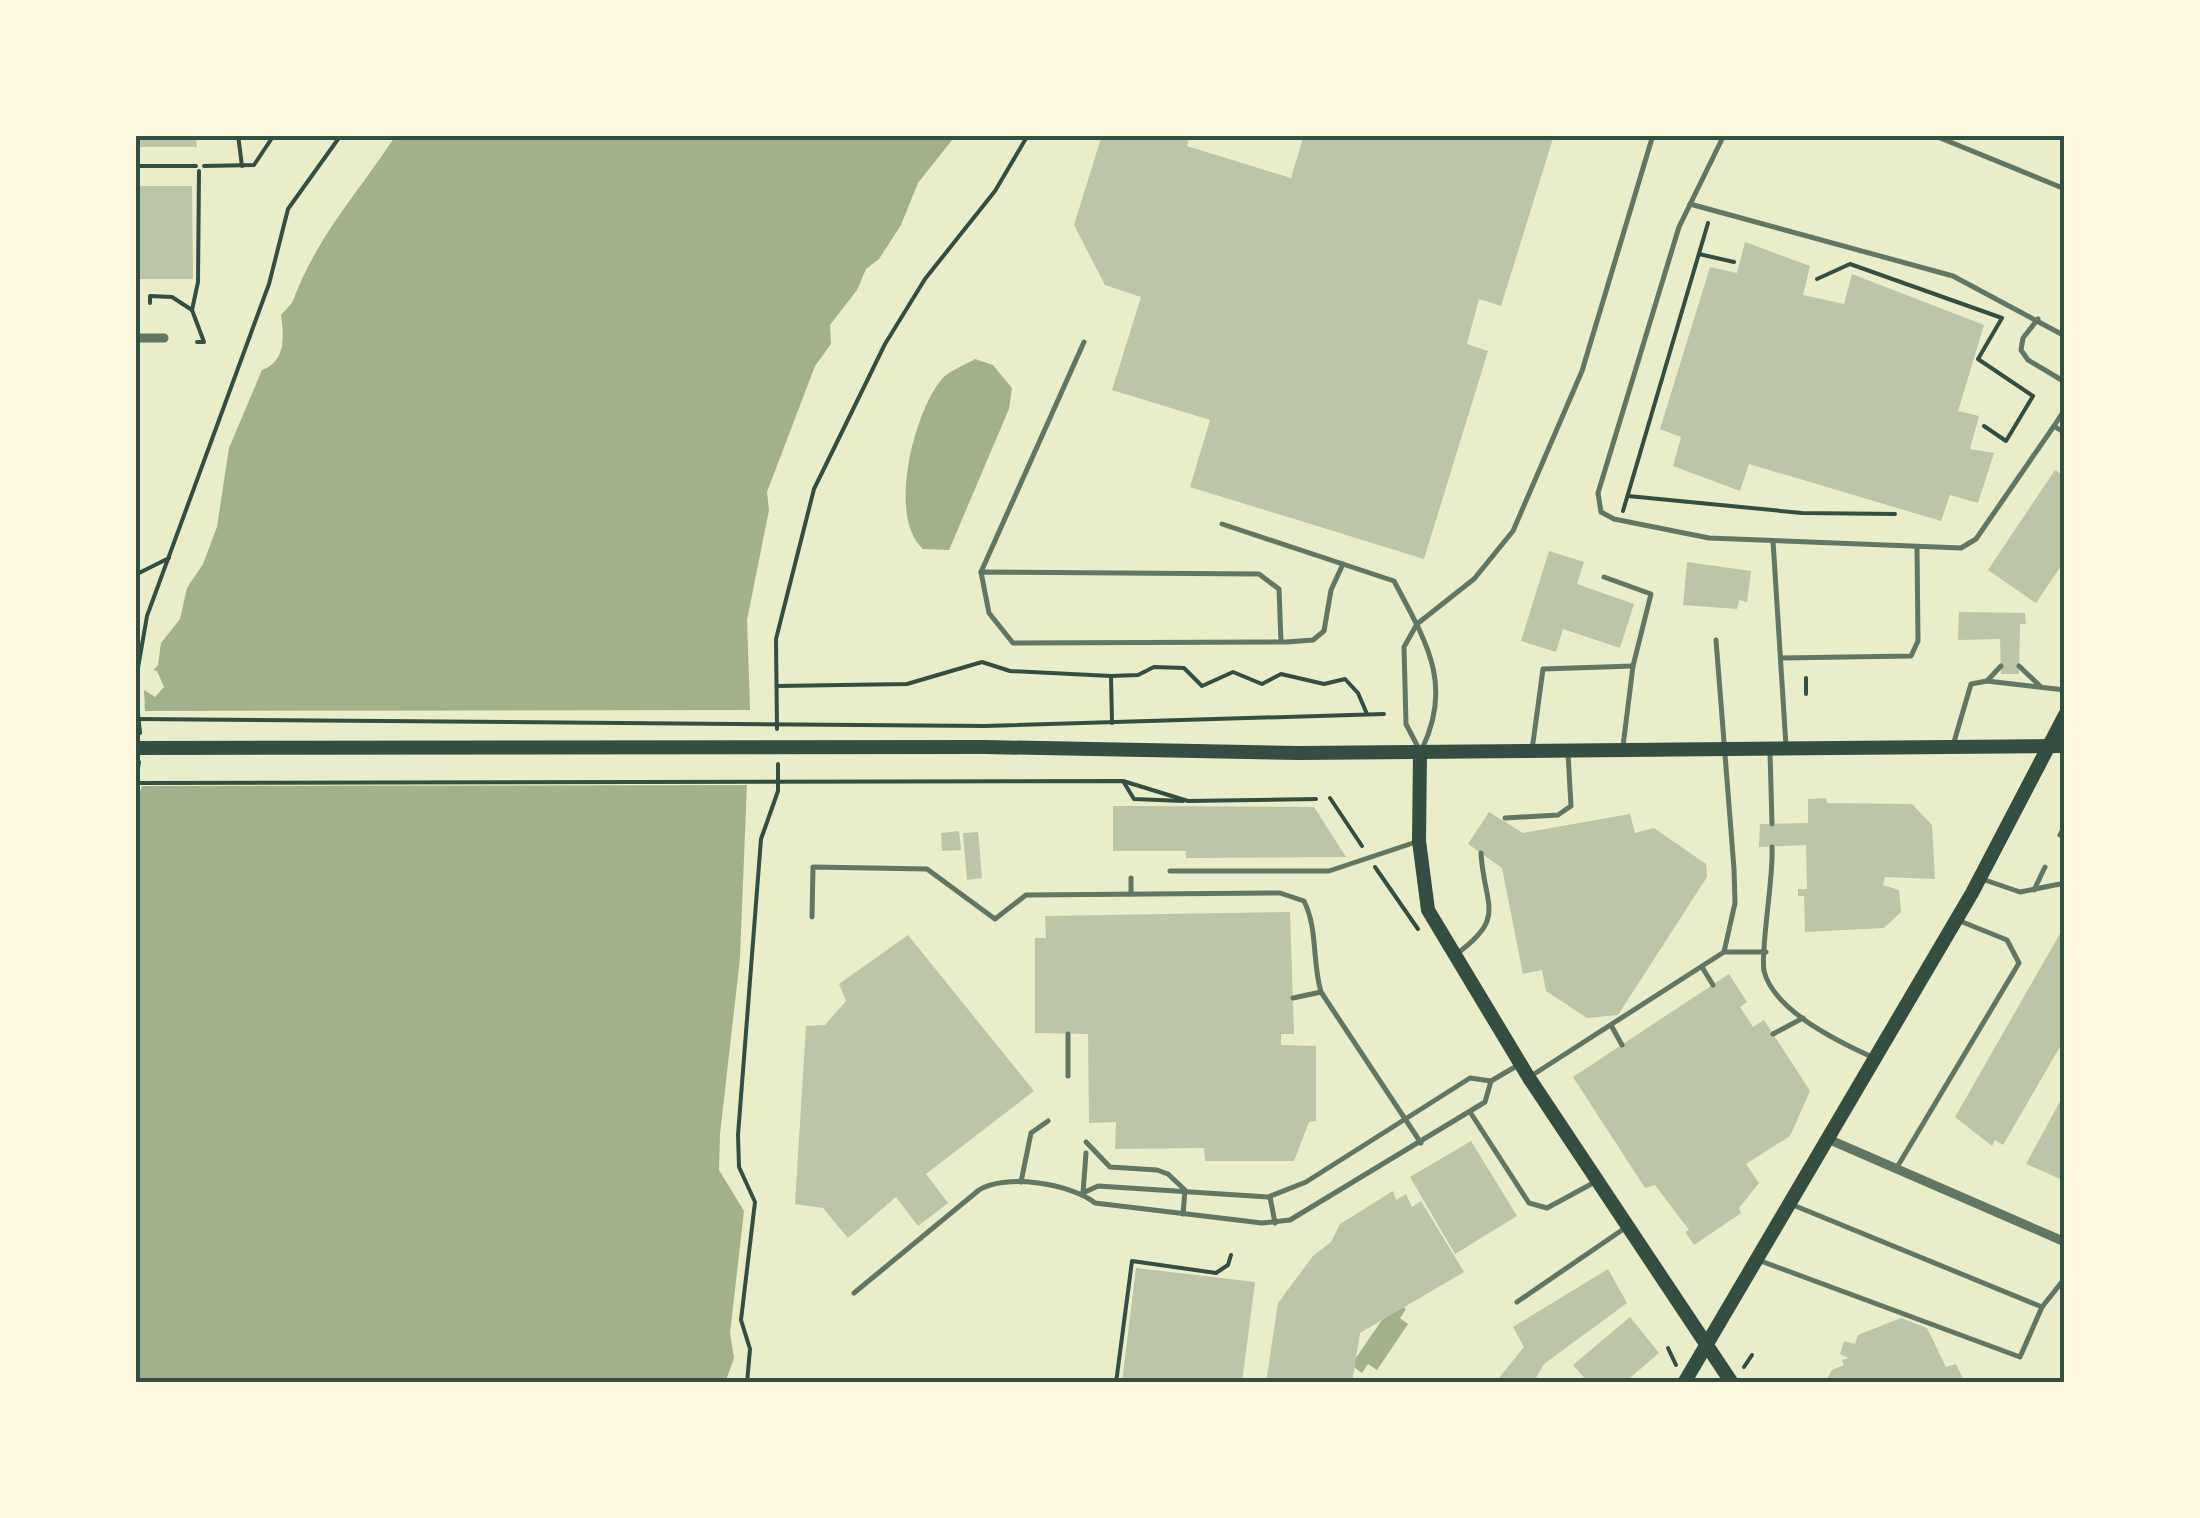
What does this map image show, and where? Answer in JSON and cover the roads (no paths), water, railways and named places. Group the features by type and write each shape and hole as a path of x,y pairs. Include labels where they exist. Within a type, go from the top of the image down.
{"main road":[{"path":"1684,1383 2058,746 2065,715"},
{"path":"135,748 985,747 1420,752 2058,746"},
{"path":"1420,752 1418,842 1428,910 1520,1064 1732,1383"}],"street":[{"path":"135,338 164,338"},
{"path":"1828,1139 2065,1242"}],"lane":[{"path":"1420,752 1406,724 1404,647 1416,624 1474,579 1512,532 1582,371 1653,135"},
{"path":"1724,135 1679,227 1598,492 1601,512 1620,520 1709,538 1961,548 1976,540 2065,408"},
{"path":"1932,135 2065,188"},
{"path":"1690,204 1953,276 2065,336"},
{"path":"2038,319 2024,338 2022,350 2028,360 2065,382"},
{"path":"1084,342 980,572 989,613 1013,642 1313,640 1324,631 1331,590 1343,564"},
{"path":"2054,426 2065,433"},
{"path":"1222,524 1394,581 1430,646 1437,717 1420,752"},
{"path":"1772,824 1780,658 1773,540"},
{"path":"1780,658 1911,656 1918,641 1917,546"},
{"path":"980,572 1259,574 1279,589 1281,642"},
{"path":"1604,577 1651,594 1633,666 1623,749"},
{"path":"1716,640 1728,748 1735,903 1724,952"},
{"path":"1532,750 1543,669 1633,666"},
{"path":"1987,681 2000,666"},
{"path":"2019,666 2040,686"},
{"path":"1953,745 1970,684 1987,681 2065,690"},
{"path":"1505,818 1558,816 1570,806 1568,750"},
{"path":"2060,835 2065,826"},
{"path":"1170,871 1329,870 1418,842"},
{"path":"1772,847 1764,972 1802,1018 1826,1037 1875,1058"},
{"path":"1453,956 1482,934 1488,922 1482,854"},
{"path":"812,917 813,867 927,868 995,919 1026,895 1280,893 1304,901 1313,918 1314,967 1322,992 1421,1142"},
{"path":"2034,890 2046,867"},
{"path":"1130,878 1130,894"},
{"path":"1980,878 2020,892 2065,883"},
{"path":"1896,1169 2020,963 2007,940 1956,919"},
{"path":"1529,1078 1724,952 1766,952"},
{"path":"1702,967 1713,985"},
{"path":"1292,998 1322,992"},
{"path":"1773,1034 1802,1018"},
{"path":"1612,1027 1622,1045"},
{"path":"1068,1034 1068,1076"},
{"path":"854,1294 978,1190 996,1182 1083,1193 1098,1186 1270,1197 1306,1182 1470,1078 1492,1081 1520,1064"},
{"path":"1083,1193 1095,1204 1274,1223 1304,1214 1470,1112 1485,1102 1492,1081"},
{"path":"1470,1112 1529,1203 1546,1208 1597,1180"},
{"path":"1021,1184 1030,1132 1048,1121"},
{"path":"1086,1142 1110,1167 1168,1174 1185,1190 1184,1214"},
{"path":"1083,1193 1086,1153"},
{"path":"1270,1197 1274,1223"},
{"path":"1790,1204 2042,1307"},
{"path":"1517,1302 1628,1226"},
{"path":"1758,1260 2020,1357 2042,1307 2065,1278"}]}
